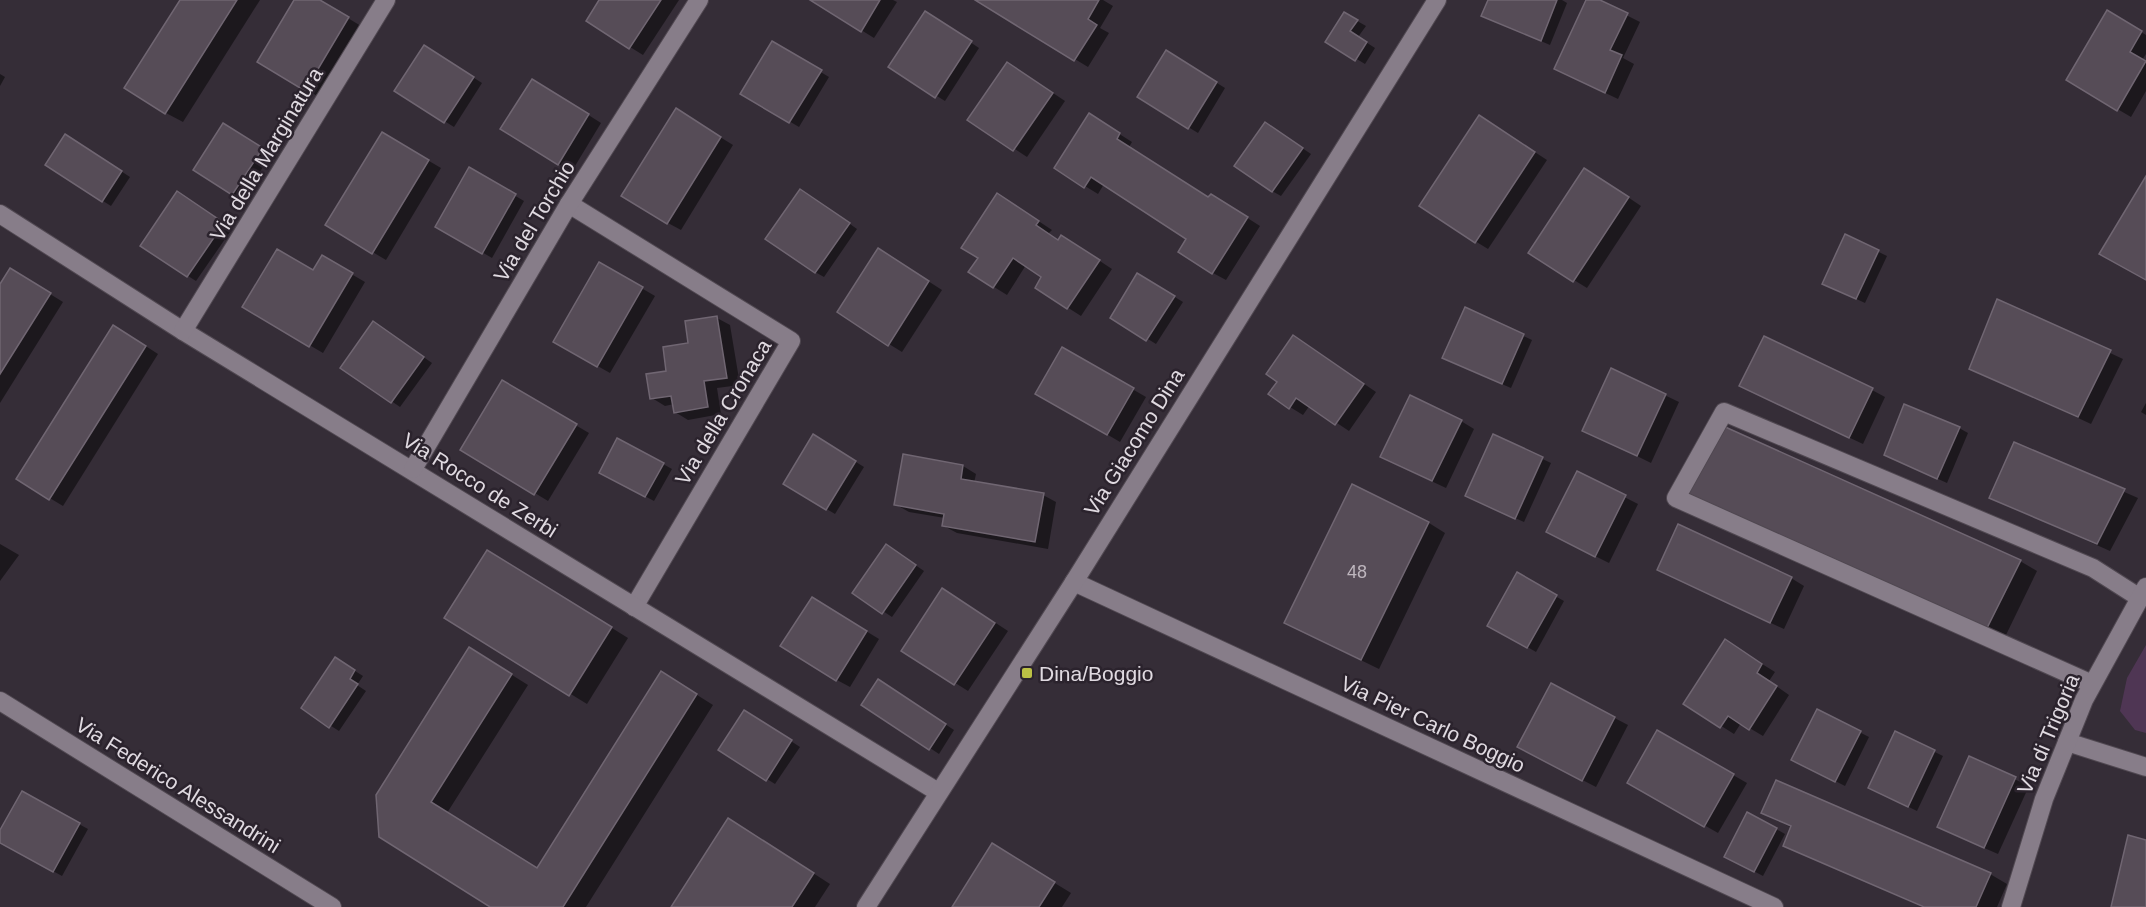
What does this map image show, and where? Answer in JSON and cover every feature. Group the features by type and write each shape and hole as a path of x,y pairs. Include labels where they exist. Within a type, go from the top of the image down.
{"street":[{"name":"Via della Marginatura","path":"183,331 386,0"},
{"name":"Via del Torchio","path":"413,470 569,204 699,0"},
{"name":"Via Giacomo Dina","path":"866,907 1074,582 1437,0"},
{"name":"Via della Cronaca","path":"569,204 791,341 634,607"},
{"name":"Via Rocco de Zerbi","path":"0,214 183,331 938,792"},
{"path":"2092,684 1676,498 1724,412 2072,558 2143,593"},
{"name":"Via Pier Carlo Boggio","path":"1074,582 1774,907"},
{"name":"Via di Trigoria","path":"2011,907 2044,799 2067,742 2092,684 2143,593"},
{"name":"Via Federico Alessandrini","path":"0,701 332,907"},
{"path":"2067,742 2146,766"}],"shaded area":[{"path":"2146,645 2146,733 2135,730 2120,711 2127,678"}],"building":[{"path":"180,0 237,0 165,114 124,88"},
{"path":"294,0 320,0 349,17 305,91 257,62"},
{"path":"599,0 661,0 629,49 586,21"},
{"path":"810,0 880,0 861,32"},
{"path":"975,0 1099,0 1088,19 1097,25 1074,61"},
{"path":"1488,0 1557,0 1541,41 1481,16"},
{"path":"1586,0 1600,0 1628,13 1610,50 1622,55 1605,93 1554,69"},
{"path":"2107,10 2142,31 2130,52 2146,61 2117,111 2066,80"},
{"path":"925,11 972,41 935,98 888,67"},
{"path":"1344,12 1358,20 1350,31 1367,42 1355,61 1325,42"},
{"path":"772,41 822,70 789,123 740,94"},
{"path":"424,45 474,77 444,123 394,91"},
{"path":"1166,50 1217,82 1188,129 1137,97"},
{"path":"1007,62 1053,93 1013,151 967,120"},
{"path":"532,79 589,114 558,165 500,129"},
{"path":"676,108 721,137 667,224 621,196"},
{"path":"1089,113 1120,133 1117,139 1208,197 1211,194 1248,217 1212,274 1178,252 1186,239 1091,177 1084,188 1054,168"},
{"path":"1479,115 1535,152 1475,243 1419,206"},
{"path":"1265,122 1303,148 1272,192 1234,166"},
{"path":"223,123 263,148 232,195 193,170"},
{"path":"382,132 429,160 372,254 325,225"},
{"path":"65,134 122,171 102,202 45,165"},
{"path":"469,167 516,194 482,254 435,227"},
{"path":"1584,168 1629,197 1573,282 1528,253"},
{"path":"2146,176 2146,280 2099,254"},
{"path":"800,189 850,223 815,273 765,239"},
{"path":"177,191 224,223 187,277 140,246"},
{"path":"997,193 1039,221 1036,225 1058,240 1061,235 1100,260 1067,309 1035,288 1041,277 1013,258 993,288 968,272 978,258 961,248"},
{"path":"1845,234 1879,250 1856,299 1822,284"},
{"path":"878,248 929,281 888,346 837,312"},
{"path":"277,249 313,270 322,255 353,273 309,347 242,307"},
{"path":"599,262 643,287 597,367 553,342"},
{"path":"10,268 51,293 0,374 0,284"},
{"path":"1137,273 1175,296 1146,341 1110,318"},
{"path":"1997,299 2111,350 2078,417 1969,369"},
{"path":"1465,307 1524,334 1502,384 1442,358"},
{"path":"717,316 727,378 704,381 708,407 674,413 671,396 650,399 646,374 666,371 663,347 688,343 685,321"},
{"path":"373,321 424,357 391,403 340,368"},
{"path":"113,325 146,346 49,500 16,479"},
{"path":"1293,335 1364,384 1335,425 1296,398 1289,409 1268,394 1277,382 1266,374"},
{"path":"1764,336 1873,388 1849,438 1739,386"},
{"path":"1062,347 1134,388 1107,435 1035,394"},
{"path":"1611,368 1666,394 1637,456 1582,431"},
{"path":"502,380 577,424 534,495 460,450"},
{"path":"1410,395 1462,420 1432,481 1380,457"},
{"path":"1904,404 1960,427 1937,479 1884,455"},
{"path":"1723,426 2021,560 1987,628 1687,495"},
{"path":"813,434 856,461 826,510 783,484"},
{"path":"1493,434 1543,457 1515,519 1465,496"},
{"path":"617,438 664,463 645,497 599,473"},
{"path":"2014,442 2125,489 2097,544 1989,498"},
{"path":"903,454 963,465 961,479 1044,493 1035,542 942,526 944,514 894,505"},
{"path":"1577,471 1626,495 1595,557 1546,532"},
{"path":"1352,484 1429,522 1361,660 1284,623"},
{"path":"1678,524 1792,577 1770,623 1657,570"},
{"path":"886,544 916,565 882,614 852,593"},
{"path":"487,550 612,627 569,696 444,618"},
{"path":"1517,572 1557,595 1527,648 1487,626"},
{"path":"942,588 995,623 954,685 901,651"},
{"path":"812,597 867,631 836,681 780,646"},
{"path":"1725,639 1762,664 1757,673 1777,686 1749,730 1728,716 1720,728 1683,704"},
{"path":"469,647 512,674 431,802 537,868 661,671 697,694 563,907 490,907 379,837 376,795"},
{"path":"335,657 355,670 350,679 358,684 329,728 301,708"},
{"path":"878,679 946,724 929,750 861,705"},
{"path":"1551,683 1615,717 1582,781 1517,747"},
{"path":"1817,709 1861,731 1835,782 1791,760"},
{"path":"744,710 792,740 766,781 718,750"},
{"path":"1657,730 1734,774 1704,827 1627,783"},
{"path":"1895,731 1935,750 1908,807 1868,788"},
{"path":"1969,756 2016,777 1984,848 1937,827"},
{"path":"1776,780 1991,873 1976,907 1924,907 1783,846 1791,826 1761,813"},
{"path":"22,791 80,823 53,872 0,843 0,830"},
{"path":"1747,812 1777,828 1754,872 1724,857"},
{"path":"728,818 814,873 792,907 671,907"},
{"path":"2128,835 2146,840 2146,907 2111,907"},
{"path":"992,843 1055,882 1039,907 952,907"}],"place":[{"name":"Dina/Boggio","path":"1027,673"}]}
